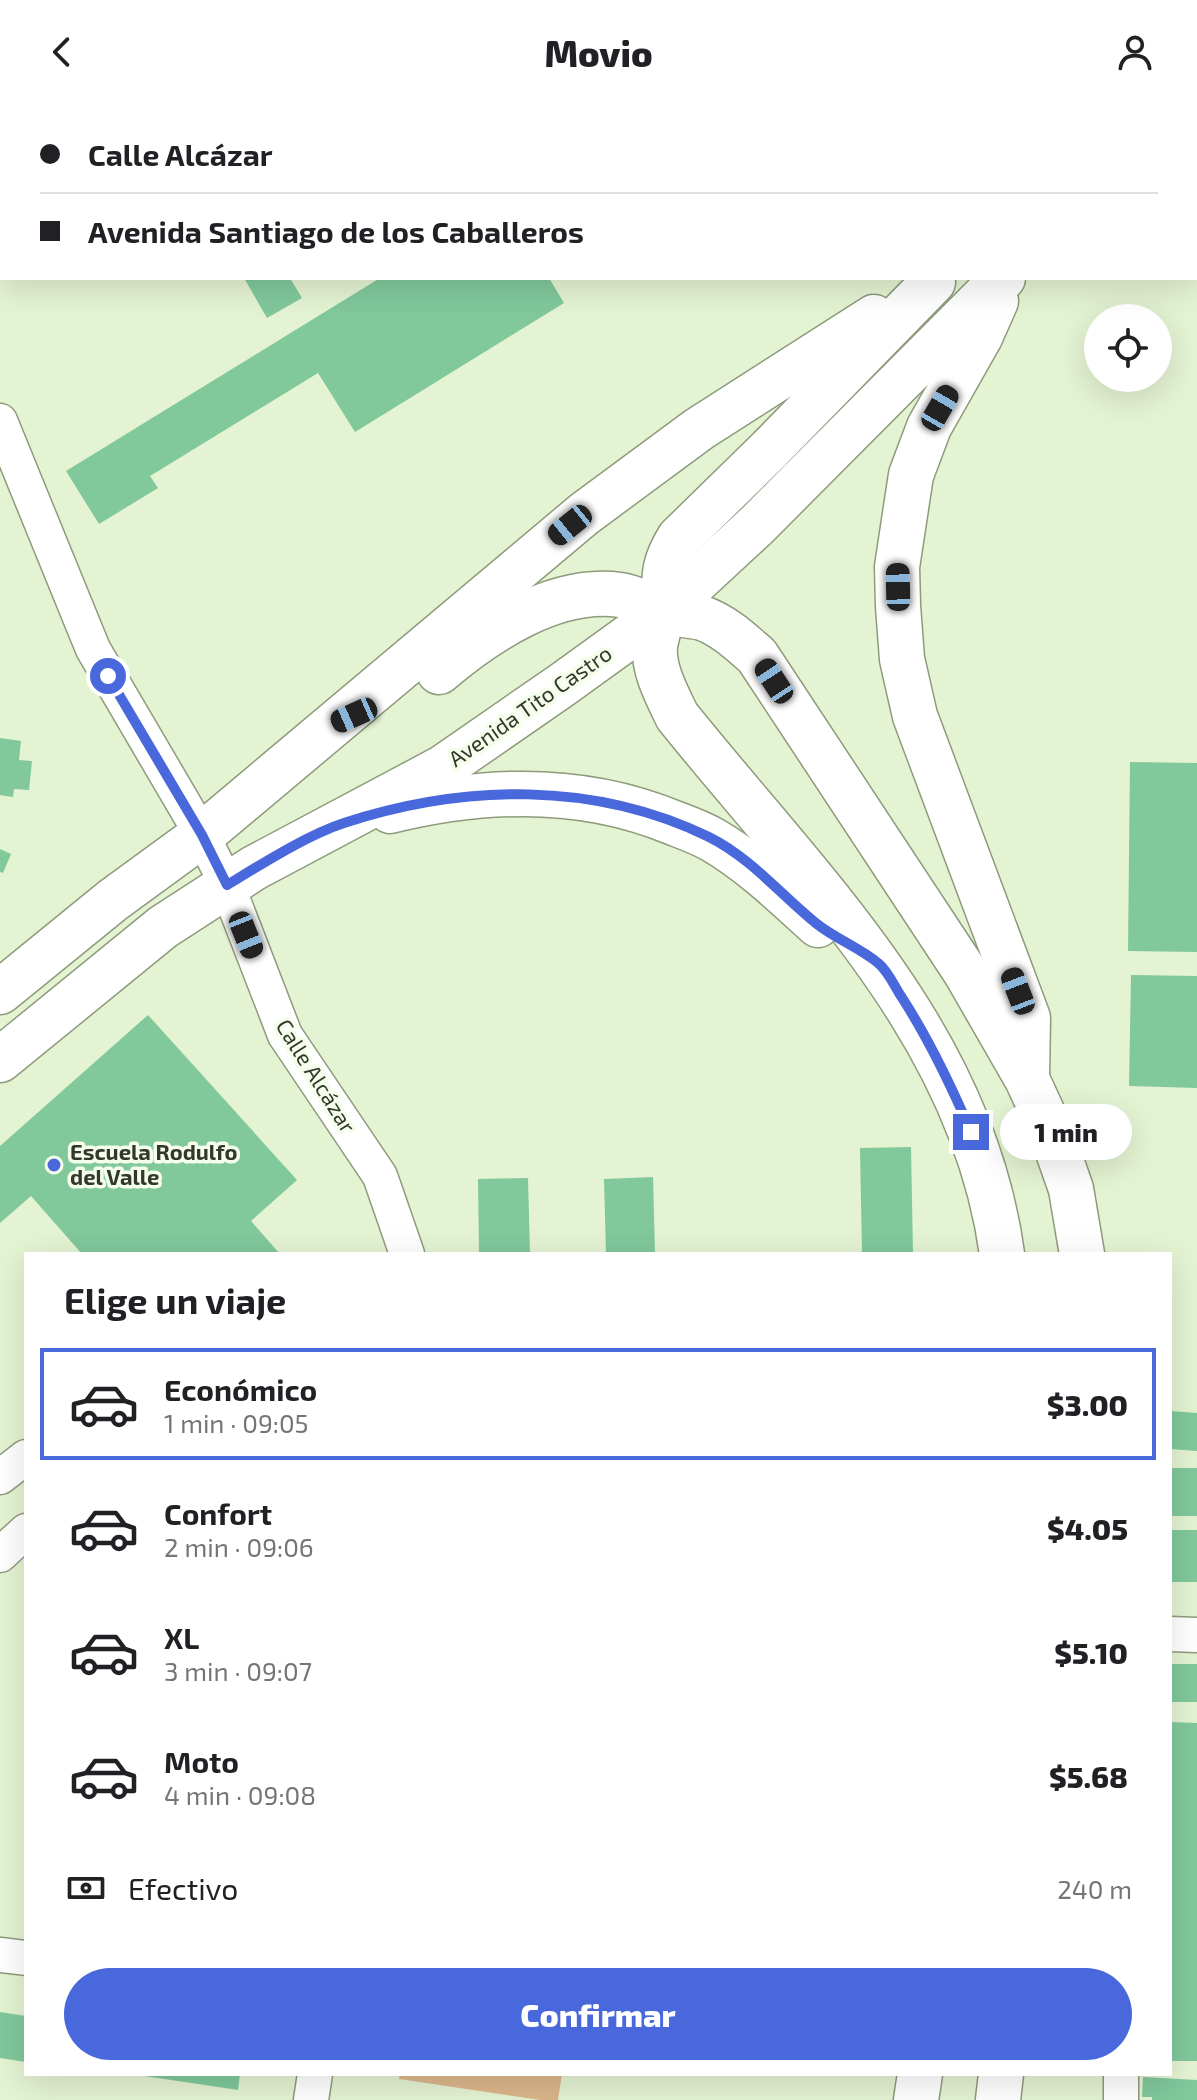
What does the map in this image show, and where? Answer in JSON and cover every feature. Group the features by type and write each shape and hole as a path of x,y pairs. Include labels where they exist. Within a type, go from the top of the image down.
{"main road":[{"path":"0,992 113,900 202,835 506,577 622,484 699,429 931,280"},
{"path":"932,280 770,449 679,538 663,573 663,612 655,648 658,671 677,716 880,965 920,1025 948,1079 986,1176 1002,1252"},
{"name":"Avenida Tito Castro","path":"0,1060 163,927 227,885 442,768 663,612 767,516 1002,280"},
{"path":"1003,280 980,337 929,427 911,475 897,567 898,606 902,659 915,716 1028,1018 1027,1079"},
{"path":"334,724 436,675 494,629 570,599 610,594 640,600 663,612 702,619 724,630 757,656 966,973 1027,1079 1050,1129 1071,1189 1082,1252"},
{"path":"342,823 427,802 482,794 524,793 618,804 711,838 761,872 818,925 880,965"},
{"path":"916,2100 920,2076"},
{"path":"998,2100 1001,2076"}],"street":[{"name":"Calle Alcázar","path":"0,421 93,649 202,835 227,885 285,1035 380,1176 406,1252"},
{"path":"0,1477 24,1459"},
{"path":"0,1555 24,1533"},
{"path":"1172,1634 1197,1635"},
{"path":"311,2100 315,2076"},
{"path":"1121,2076 1121,2100"}],"shaded area":[{"path":"400,2076 562,2076 558,2100 399,2079"}],"building":[{"path":"245,280 291,280 302,298 267,318"},
{"path":"377,280 550,280 564,303 355,432 318,373 150,476 158,488 99,524 66,471"},
{"path":"0,738 21,741 19,760 32,761 29,790 14,789 13,797 0,795"},
{"path":"1130,762 1197,763 1197,952 1128,951"},
{"path":"0,849 11,854 3,873 0,872"},
{"path":"1131,975 1197,976 1197,1088 1129,1086"},
{"path":"148,1015 297,1180 251,1221 278,1252 80,1252 31,1196 0,1223 0,1146"},
{"path":"911,1147 913,1252 862,1252 860,1148"},
{"path":"653,1177 655,1252 606,1252 604,1179"},
{"path":"528,1178 530,1252 479,1252 478,1179"},
{"path":"1172,1411 1197,1413 1197,1451 1172,1449"},
{"path":"1172,1468 1197,1468 1197,1516 1172,1516"},
{"path":"1172,1530 1197,1530 1197,1582 1172,1582"},
{"path":"1172,1664 1197,1664 1197,1702 1172,1702"},
{"path":"1172,1722 1197,1723 1197,2061 1172,2061"},
{"path":"0,2012 24,2016 24,2062 0,2058"},
{"path":"144,2076 240,2076 238,2090"},
{"path":"1143,2077 1197,2080 1197,2100 1152,2100 1152,2097 1142,2097"}],"place":[{"name":"Escuela Rodulfo del Valle","path":"54,1165"}],"route":[{"path":"108,676 202,835 227,885 342,823 427,802 482,794 524,793 618,804 711,838 761,872 818,925 880,965 920,1025 971,1132"}]}
